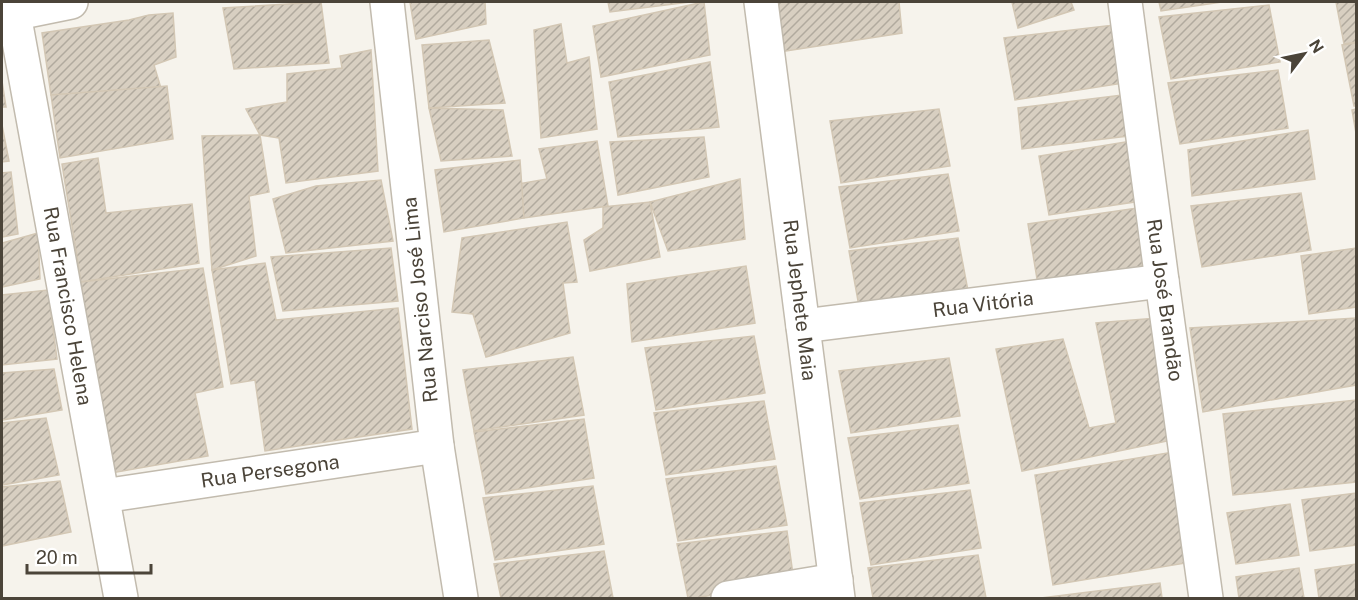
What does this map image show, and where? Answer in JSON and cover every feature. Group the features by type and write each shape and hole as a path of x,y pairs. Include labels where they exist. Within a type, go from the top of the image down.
{"street":[{"path":"8,15 71,2"},
{"name":"Rua Narciso José Lima","path":"387,2 437,446 461,598"},
{"name":"Rua Jephete Maia","path":"761,2 837,589"},
{"name":"Rua José Brandão","path":"1125,2 1206,598"},
{"name":"Rua Francisco Helena","path":"8,15 103,495 121,598"},
{"name":"Rua Vitória","path":"803,326 1162,281"},
{"name":"Rua Persegona","path":"103,495 437,446"},
{"path":"728,598 837,589"}],"building":[{"path":"321,2 329,63 234,69 223,8"},
{"path":"410,2 485,2 486,24 416,39"},
{"path":"608,2 690,2 610,12"},
{"path":"704,2 710,55 601,77 593,26"},
{"path":"775,2 899,2 902,33 780,52"},
{"path":"1012,2 1071,2 1074,10 1018,28"},
{"path":"1159,2 1222,2 1161,11"},
{"path":"1336,2 1356,2 1356,42 1344,44"},
{"path":"1269,5 1280,62 1171,79 1159,17"},
{"path":"173,13 176,57 154,65 163,95 51,95 42,33"},
{"path":"561,24 567,63 589,57 597,129 541,138 534,30"},
{"path":"1114,25 1124,83 1015,100 1004,38"},
{"path":"489,40 505,103 429,108 422,45"},
{"path":"1356,43 1356,106 1354,106 1342,45"},
{"path":"371,50 378,171 286,183 279,138 260,135 246,109 287,102 287,74 342,68 340,56"},
{"path":"710,62 719,127 618,137 609,82"},
{"path":"1278,70 1288,128 1180,144 1168,83"},
{"path":"2,81 6,107 2,107"},
{"path":"167,86 173,139 60,158 51,95"},
{"path":"1122,95 1128,136 1022,149 1018,108"},
{"path":"429,108 503,110 512,156 441,161"},
{"path":"939,109 950,166 841,183 830,121"},
{"path":"1356,109 1356,133 1352,110"},
{"path":"2,125 9,161 2,162"},
{"path":"1308,130 1315,179 1192,196 1188,150"},
{"path":"260,135 269,192 249,196 256,256 212,270 202,136"},
{"path":"704,137 709,177 618,195 610,142"},
{"path":"597,141 608,206 524,218 512,185 547,179 539,149"},
{"path":"1131,141 1141,201 1049,215 1039,156"},
{"path":"98,158 106,213 192,204 199,263 81,282 62,164"},
{"path":"520,160 524,218 444,232 435,170"},
{"path":"11,172 18,234 2,237 2,173"},
{"path":"948,174 959,231 850,248 839,187"},
{"path":"740,179 745,239 668,251 650,202"},
{"path":"381,180 393,241 286,253 273,199 316,186"},
{"path":"1301,193 1311,250 1202,267 1191,206"},
{"path":"650,202 660,257 590,271 584,240 603,228 603,207"},
{"path":"1137,208 1147,268 1038,285 1028,224"},
{"path":"567,222 577,282 563,283 570,333 486,357 473,314 452,312 462,238"},
{"path":"38,233 40,279 2,287 2,243"},
{"path":"958,238 969,296 860,312 849,251"},
{"path":"391,248 398,301 283,311 271,257"},
{"path":"1356,248 1356,307 1309,314 1301,256"},
{"path":"265,263 276,320 398,308 412,429 265,451 255,380 231,384 212,270"},
{"path":"746,266 755,323 632,342 627,284"},
{"path":"203,268 223,387 195,393 208,456 106,474 81,282"},
{"path":"48,290 57,359 2,365 2,295"},
{"path":"1157,318 1177,439 1022,471 996,349 1063,339 1089,428 1116,423 1096,323"},
{"path":"1356,318 1356,385 1203,412 1190,328"},
{"path":"754,336 765,393 656,410 645,348"},
{"path":"573,357 584,415 474,431 463,370"},
{"path":"949,358 960,416 851,433 839,371"},
{"path":"54,369 62,410 2,420 2,373"},
{"path":"1356,400 1356,482 1233,495 1223,414"},
{"path":"764,401 775,459 666,475 654,413"},
{"path":"46,418 59,475 2,485 2,423"},
{"path":"584,419 594,478 486,494 474,432"},
{"path":"958,425 969,483 860,499 848,438"},
{"path":"1179,451 1198,561 1053,585 1035,475"},
{"path":"776,466 787,525 678,541 666,479"},
{"path":"60,481 71,532 2,546 2,487"},
{"path":"593,486 604,544 495,560 483,498"},
{"path":"970,490 981,548 871,565 860,503"},
{"path":"1356,493 1356,545 1310,551 1302,500"},
{"path":"1290,504 1299,555 1236,564 1227,513"},
{"path":"787,531 794,582 688,598 677,544"},
{"path":"604,551 613,598 501,598 494,564"},
{"path":"978,555 986,598 873,598 868,568"},
{"path":"1356,564 1356,598 1319,598 1315,570"},
{"path":"1299,568 1304,598 1239,598 1236,577"},
{"path":"1160,583 1162,598 1041,598"}]}
